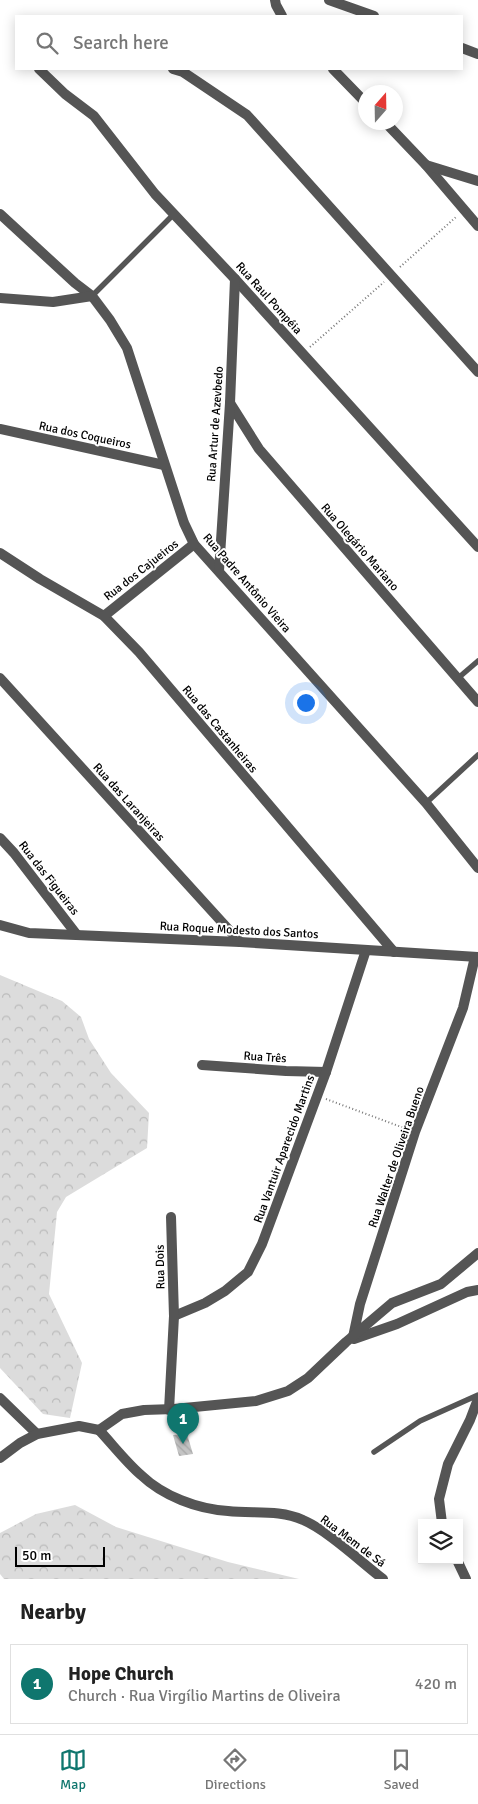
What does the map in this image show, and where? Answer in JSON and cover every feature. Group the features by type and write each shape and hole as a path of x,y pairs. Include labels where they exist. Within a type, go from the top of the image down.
{"street":[{"path":"275,0 281,15"},
{"path":"329,0 371,15"},
{"path":"463,48 478,54"},
{"name":"Rua Raul Pompéia","path":"40,70 65,94 94,116 156,194 478,547"},
{"path":"176,70 183,72 247,115 478,372"},
{"path":"334,70 358,94"},
{"path":"393,130 426,165 478,226"},
{"path":"426,165 478,181"},
{"name":"Rua Padre Antônio Vieira","path":"0,214 75,283 92,296 110,320 127,348 164,465 184,523 194,544 426,803 478,868"},
{"name":"Rua Artur de Azevbedo","path":"219,571 230,403 235,279"},
{"path":"0,298 53,302 92,296"},
{"name":"Rua Olegário Mariano","path":"230,403 259,449 478,702"},
{"name":"Rua dos Coqueiros","path":"0,429 164,465"},
{"name":"Rua dos Cajueiros","path":"104,616 194,544"},
{"name":"Rua das Castanheiras","path":"0,553 40,579 104,616 138,652 394,952"},
{"name":"Rua das Laranjeiras","path":"0,678 240,942"},
{"name":"Rua das Figueiras","path":"0,838 14,853 77,935"},
{"name":"Rua Roque Modesto dos Santos","path":"0,925 29,933 240,942 476,957"},
{"name":"Rua Vantuir Aparecido Martins","path":"174,1316 218,1295 248,1272 262,1244 326,1072 366,950"},
{"name":"Rua Walter de Oliveira Bueno","path":"350,1339 414,1132 463,1008 476,957"},
{"name":"Rua Três","path":"202,1065 326,1072"},
{"name":"Rua Dois","path":"171,1217 174,1316"},
{"path":"0,1458 20,1443 37,1434 79,1426 99,1430 122,1414 144,1410 169,1410 256,1401 288,1391 308,1378 392,1303 441,1284 478,1253"},
{"path":"350,1339 397,1324 467,1292 478,1290"},
{"path":"169,1410 174,1316"},
{"path":"441,1519 438,1499 448,1464 470,1420 478,1397"},
{"path":"0,1398 37,1434"},
{"name":"Rua Mem de Sá","path":"99,1430 141,1476 171,1495 201,1507 227,1511 282,1513 304,1520 324,1532 383,1579"},
{"path":"458,1564 466,1579"}],"lane":[{"path":"92,296 174,214"},
{"path":"457,680 478,661"},
{"path":"426,803 478,755"},
{"path":"374,1452 420,1421 478,1397"}],"path":[{"path":"317,1096 414,1132"}],"green space":[{"path":"0,975 62,1001 81,1017 89,1039 111,1073 149,1113 147,1148 66,1197 57,1212 49,1294 82,1363 70,1418 43,1414 0,1368"},
{"path":"75,1505 116,1527 228,1562 299,1579 4,1579 0,1574 0,1533 36,1514"}],"building":[{"path":"187,1434 193,1454 179,1456 173,1435"}],"place":[{"name":"Hope Church","path":"183,1444"}]}
